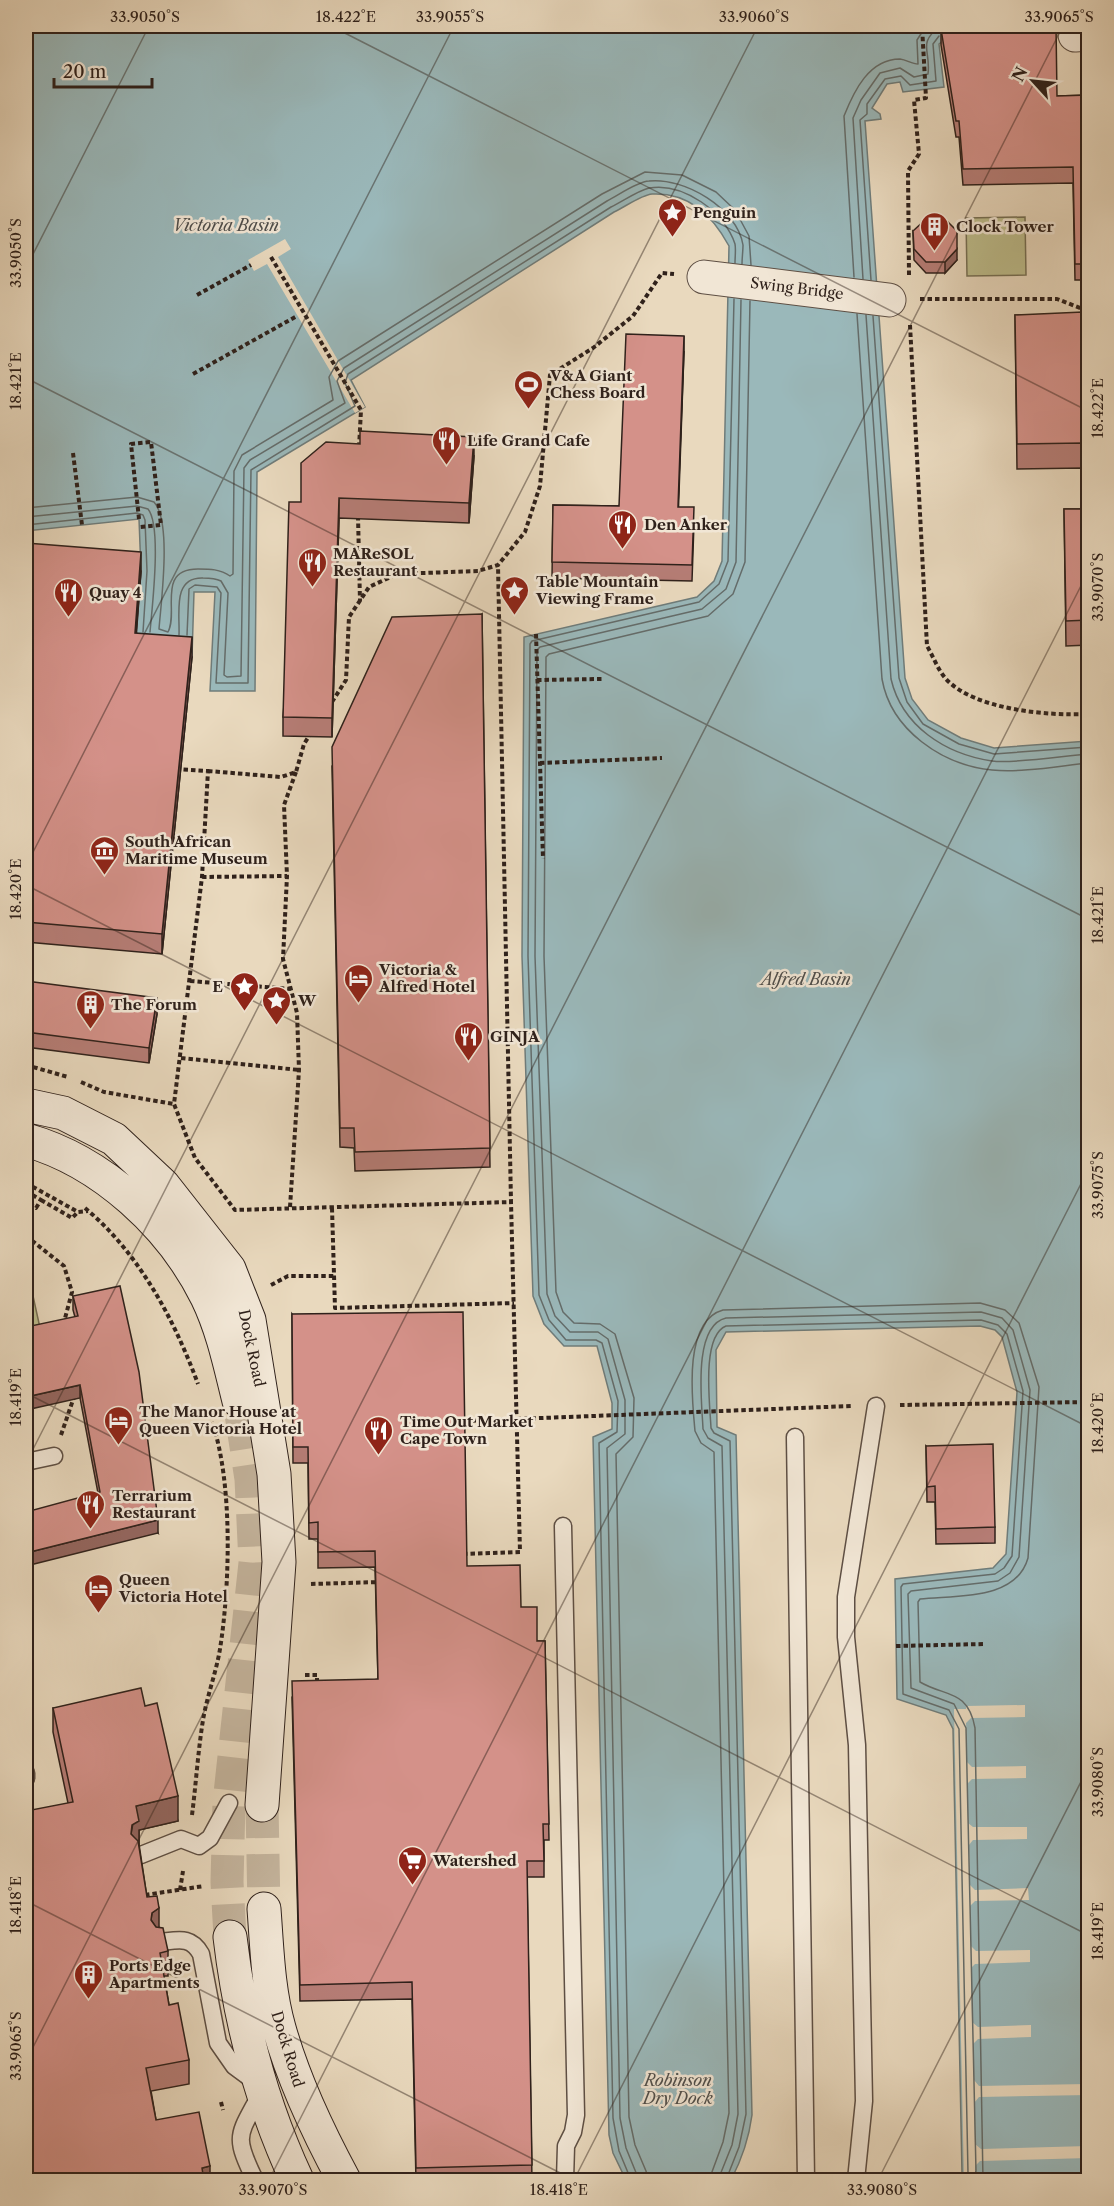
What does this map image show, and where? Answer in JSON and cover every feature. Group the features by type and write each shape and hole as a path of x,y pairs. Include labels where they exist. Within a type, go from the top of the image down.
{"street":[{"name":"Swing Bridge","path":"704,277 899,300"},
{"name":"Dock Road","path":"26,1106 63,1113 114,1139 163,1185 229,1269 249,1320 274,1473 279,1551 262,1805"},
{"name":"Dock Road","path":"26,1140 46,1146 94,1169 157,1227 188,1266 207,1297 224,1340 239,1401"},
{"name":"Dock Road","path":"264,1909 268,1967 278,2027 308,2111 344,2181"},
{"path":"230,1937 245,2032 276,2132 297,2181"}],"lane":[{"path":"856,2181 864,2101 857,1745 846,1637 846,1597 876,1406"},
{"path":"795,1437 806,2181"},
{"path":"26,1462 54,1456"},
{"path":"564,1526 576,2115 573,2132 566,2146 565,2181"},
{"path":"141,1855 181,1839 199,1846 210,1838 229,1803"},
{"path":"161,1942 186,1940 196,1944 201,1954 218,2043 234,2066 261,2088 240,2134 240,2146 255,2181"}],"path":[{"path":"922,26 926,98 914,100 919,154 908,171 899,300 927,646 946,678 973,697 1006,706 1060,715 1089,714"},
{"path":"271,257 361,410 359,453"},
{"path":"197,295 251,265"},
{"path":"328,707 345,680 349,617 369,587 397,574 478,571 498,565 525,532 540,486 550,375 593,348 633,316 662,273 704,277"},
{"path":"899,300 1057,299 1089,310"},
{"path":"193,374 297,316"},
{"path":"139,519 131,444 151,442 161,525 140,527"},
{"path":"73,453 82,525"},
{"path":"358,508 360,602"},
{"path":"453,1554 520,1552 498,565"},
{"path":"536,634 543,859"},
{"path":"537,680 603,679"},
{"path":"290,1207 298,1070 297,1014 283,959 288,876 284,805 304,744 316,726"},
{"path":"540,763 662,758"},
{"path":"174,769 281,777 296,772"},
{"path":"208,771 202,877 174,1104 195,1158 236,1210 511,1202"},
{"path":"202,877 288,876"},
{"path":"189,981 291,988"},
{"path":"181,1058 298,1070"},
{"path":"143,1099 174,1104"},
{"path":"26,1183 78,1212 88,1211"},
{"path":"26,1191 72,1218 78,1212"},
{"path":"26,1202 36,1208 41,1200"},
{"path":"332,1208 335,1308 514,1303"},
{"path":"26,1236 64,1266 72,1292 63,1324"},
{"path":"111,1236 161,1297 201,1391"},
{"path":"263,1290 288,1276 334,1276"},
{"path":"402,1306 402,1317"},
{"path":"54,1456 74,1398 72,1388"},
{"path":"1011,1404 1089,1402"},
{"path":"191,1824 204,1719 220,1649 225,1589 226,1509 216,1434 208,1412"},
{"path":"464,1421 716,1413"},
{"path":"310,1594 311,1582 381,1582"},
{"path":"896,1646 984,1644"},
{"path":"304,1664 303,1675 317,1675 317,1697"},
{"path":"180,1890 183,1871"},
{"path":"145,1896 204,1886"}],"green space":[{"path":"1025,217 1026,275 967,276 966,218"},
{"path":"26,1264 42,1337 26,1340"}],"water":[{"path":"43,26 1005,26 949,36 939,44 944,87 903,92 900,82 887,84 872,108 880,114 881,119 865,121 905,678 912,699 928,720 961,738 994,748 1088,741 1088,2180 898,2180 898,2175 962,2173 953,1729 946,1715 897,1699 895,1579 993,1568 1006,1554 1017,1392 1002,1337 995,1330 980,1326 726,1332 716,1350 717,1427 736,1435 752,2115 744,2148 731,2180 626,2180 613,2153 609,2135 593,1437 612,1429 612,1403 597,1346 564,1346 544,1324 533,1296 522,956 524,637 697,597 714,581 722,561 729,246 715,225 698,208 677,197 665,194 648,195 614,212 351,380 365,407 257,472 255,691 210,691 215,592 194,592 192,657 135,652 141,571 139,519 26,531 26,30"}],"pier":[{"path":"285,239 291,249 278,257 365,407 355,413 267,264 254,271 248,260"},
{"path":"1025,1705 1025,1717 971,1718 966,1723 967,1762 972,1767 1026,1766 1026,1778 972,1779 967,1784 968,1823 973,1827 1027,1827 1027,1839 973,1840 969,1845 970,1885 975,1890 1028,1888 1029,1900 975,1901 970,1906 971,1946 976,1951 1030,1950 1030,1962 975,1964 971,1968 972,2022 978,2027 1031,2025 1031,2037 978,2039 973,2044 974,2080 979,2086 1088,2084 1088,2095 979,2097 974,2103 975,2144 981,2149 1088,2146 1088,2158 980,2161 975,2166 975,2179 964,2180 954,1709 966,1709 966,1706"}],"building":[{"path":"968,26 1056,26 1057,96 1089,95 1089,264 1075,264 1073,167 963,169 959,121 956,121 941,29"},
{"name":"Clock Tower","path":"944,218 957,231 957,249 945,262 926,262 914,249 913,231 926,219"},
{"path":"1083,312 1089,314 1089,620 1066,621 1064,509 1084,509 1083,443 1017,444 1015,315"},
{"path":"626,334 684,336 678,507 694,507 692,565 552,562 553,505 619,506"},
{"name":"MAReSOL Restaurant","path":"360,431 474,437 469,503 339,498 332,718 283,717 289,502 301,502 301,463 326,442 360,444"},
{"path":"26,543 141,552 135,633 192,637 162,934 26,922"},
{"path":"482,614 490,1148 355,1152 354,1128 340,1128 332,747 392,617"},
{"name":"The Forum","path":"26,981 157,998 149,1048 26,1032"},
{"path":"120,1286 139,1372 158,1520 26,1553 26,1512 100,1492 80,1385 26,1397 26,1327 78,1316 73,1296"},
{"name":"Watershed","path":"463,1312 467,1566 520,1565 521,1607 537,1607 537,1641 545,1641 549,1824 543,1824 544,1861 527,1861 532,2165 416,2168 412,1982 300,1985 292,1681 378,1679 375,1551 318,1552 318,1522 309,1523 308,1447 293,1447 292,1314"},
{"path":"993,1444 995,1527 936,1529 935,1486 927,1487 926,1446"},
{"name":"Ports Edge Apartments","path":"141,1688 145,1706 157,1703 178,1796 136,1806 139,1821 132,1825 131,1834 138,1841 147,1897 157,1896 159,1908 152,1913 151,1920 156,1927 163,1928 168,1951 160,1953 169,2005 178,2003 189,2060 146,2068 156,2120 199,2112 210,2166 202,2168 204,2181 26,2181 26,1811 73,1802 53,1708"}],"tunnel":[{"path":"230,1937 227,1882 229,1803 255,1563 251,1479 239,1401"},
{"path":"262,1805 264,1909"}],"place":[{"name":"Penguin","path":"672,238"},
{"name":"Clock Tower","path":"935,252"},
{"name":"V&A Giant Chess Board","path":"529,410"},
{"name":"Life Grand Cafe","path":"446,466"},
{"name":"Den Anker","path":"623,550"},
{"name":"MAReSOL Restaurant","path":"312,588"},
{"name":"Table Mountain Viewing Frame","path":"515,616"},
{"name":"Quay 4","path":"68,618"},
{"name":"South African Maritime Museum","path":"104,876"},
{"name":"Victoria & Alfred Hotel","path":"358,1004"},
{"name":"E","path":"244,1012"},
{"name":"W","path":"277,1026"},
{"name":"The Forum","path":"90,1030"},
{"name":"GINJA","path":"469,1062"},
{"name":"The Manor House at Queen Victoria Hotel","path":"118,1446"},
{"name":"Time Out Market Cape Town","path":"379,1456"},
{"name":"Terrarium Restaurant","path":"91,1530"},
{"name":"Queen Victoria Hotel","path":"98,1614"},
{"name":"Watershed","path":"412,1886"},
{"name":"Ports Edge Apartments","path":"88,2000"}],"water label":[{"name":"Victoria Basin","path":"226,225"},
{"name":"Alfred Basin","path":"806,979"},
{"name":"Robinson Dry Dock","path":"678,2089"}]}
